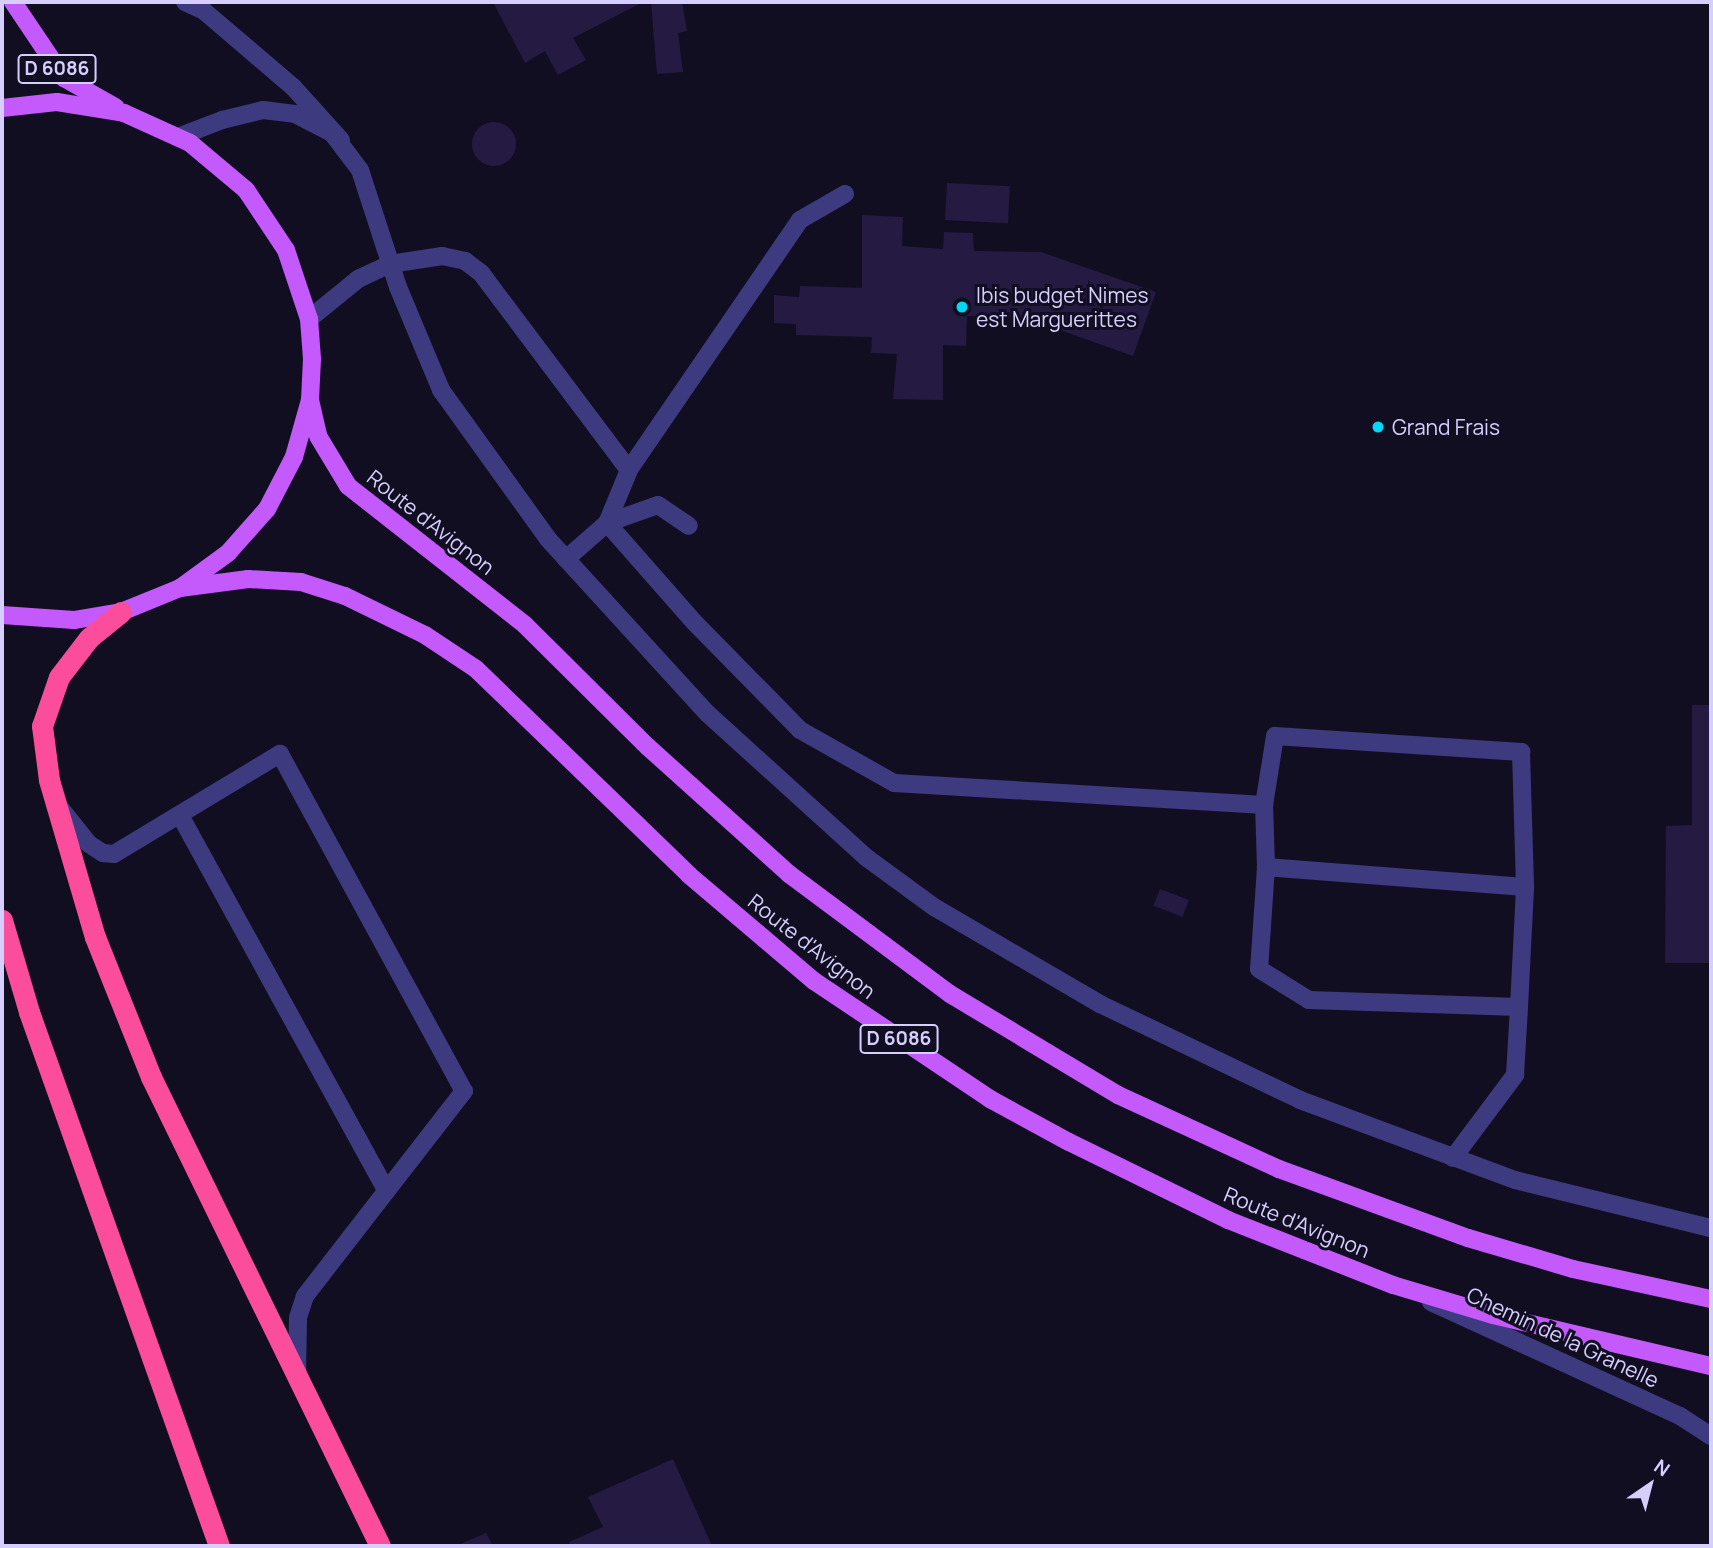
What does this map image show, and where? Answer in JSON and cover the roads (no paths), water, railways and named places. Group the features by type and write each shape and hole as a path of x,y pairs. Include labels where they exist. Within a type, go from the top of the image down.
{"highway":[{"path":"121,612 72,657 50,698 42,726 43,754 55,801 95,937 151,1077 297,1382 380,1546"},
{"path":"2,920 29,1012 219,1546"}],"main road":[{"name":"D 6086","path":"13,2 64,78 124,113"},
{"path":"2,108 57,102 124,113 178,137 246,190 286,250 309,319 310,400 294,457 267,509 228,553 180,588 121,612 74,620 2,615"},
{"name":"Route d'Avignon","path":"310,400 318,436 348,486 525,625 648,747 779,866 950,994 1118,1095 1279,1169 1468,1238 1573,1269 1711,1299"},
{"name":"Route d'Avignon","path":"180,588 248,579 302,582 345,596 425,635 476,669 689,875 814,981 990,1099 1080,1148 1228,1220 1393,1285 1493,1315 1711,1366"}],"street":[{"path":"185,2 204,11 294,88 323,115 349,151 368,190 390,264 441,390 566,559 708,714 867,858 934,907 1002,951 1189,1050 1300,1100 1453,1158 1603,1205 1711,1228"},
{"path":"178,137 242,113 276,110 315,121 349,151"},
{"path":"607,523 629,470 800,220 845,194"},
{"path":"309,319 358,279 390,264 442,256 465,261 481,273 629,470"},
{"path":"566,559 607,523 658,505 688,527"},
{"path":"607,523 694,622 800,730 894,783 1264,805"},
{"path":"1453,1158 1515,1075 1519,1007 1525,887 1521,752 1275,736 1264,805 1266,867 1259,969 1309,1000 1519,1007"},
{"path":"55,801 83,837 103,853 114,854 181,817 280,754 464,1091 385,1188 305,1296 298,1318 297,1382"},
{"path":"181,817 385,1188"},
{"path":"1266,867 1525,887"},
{"name":"Chemin de la Granelle","path":"1393,1285 1680,1416 1711,1437"}],"place":[{"name":"Ibis budget Nimes est Marguerittes","path":"962,307"},
{"name":"Grand Frais","path":"1378,427"}]}
